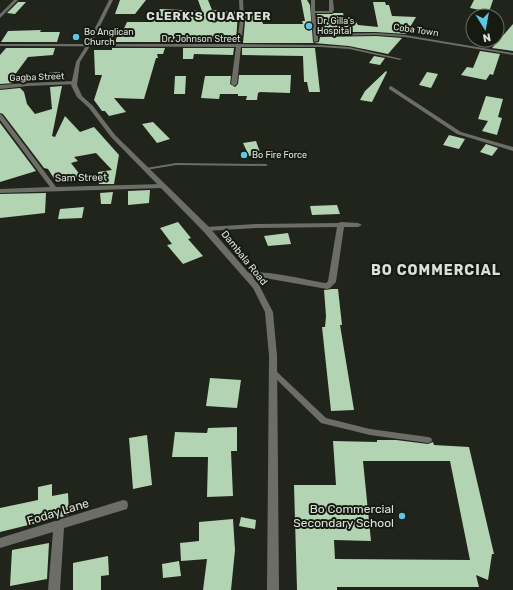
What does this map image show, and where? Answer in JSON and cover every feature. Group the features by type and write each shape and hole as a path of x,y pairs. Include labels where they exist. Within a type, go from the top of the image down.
{"street":[{"path":"0,16 16,0"},
{"path":"75,83 78,62 88,46 111,0"},
{"path":"234,84 237,47 242,19 241,0"},
{"path":"313,0 313,12 317,36 315,44 320,46"},
{"path":"313,12 330,12 332,10 331,0"},
{"name":"Coba Town","path":"317,36 376,34 428,39 513,54"},
{"name":"Dr. Johnson Street","path":"0,45 237,47 320,46 349,48 400,59"},
{"name":"Gagba Street","path":"0,86 18,84 34,85 75,83"},
{"name":"Dambala Road","path":"75,83 80,97 91,107 113,136 206,229 247,275 256,287 269,312 273,372 273,590"},
{"path":"391,88 459,133 513,149"},
{"path":"0,116 54,189"},
{"name":"Sam Street","path":"0,191 162,186"},
{"path":"206,229 341,224 358,225"},
{"path":"247,275 259,274 327,286 332,282 341,224"},
{"name":"Foday Lane","path":"0,543 123,505"},
{"path":"54,590 59,525"}],"lane":[{"path":"146,169 176,164 266,165"},
{"path":"273,372 324,421 370,432 428,440"}],"building":[{"path":"120,0 146,0 135,14 115,14"},
{"path":"198,0 208,0 212,10 238,12 236,42 115,42 117,37 120,37 127,22 152,22 160,9 202,11"},
{"path":"301,0 307,0 310,5 314,43 243,43 246,11 259,11 263,24 303,24 302,21 305,21"},
{"path":"474,0 493,0 490,8 470,8"},
{"path":"18,2 26,2 15,14 7,13"},
{"path":"373,2 385,2 386,5 389,5 392,16 416,17 406,34 376,32 319,32 317,14 343,13 345,23 356,22 358,25 378,27"},
{"path":"513,24 513,51 492,48 505,48 505,33"},
{"path":"41,30 40,32 60,32 57,42 1,42 8,31"},
{"path":"376,36 402,38 388,54 349,46 314,43 319,42 320,37"},
{"path":"6,48 55,48 53,55 28,57 11,80 14,83 0,84 0,55"},
{"path":"112,48 165,48 163,54 157,54 158,58 156,58 144,99 114,98 126,112 109,116 105,111 102,111 94,100 102,75 95,75 94,50 112,50"},
{"path":"183,48 234,48 233,55 194,54 193,59 183,59"},
{"path":"242,48 315,48 320,92 309,92 307,82 304,82 303,56 242,55"},
{"path":"480,51 500,54 493,75 490,74 486,80 461,75 467,67 473,68"},
{"path":"374,56 385,58 380,65 369,63"},
{"path":"386,71 387,72 372,102 360,100 365,91"},
{"path":"62,72 63,80 49,81 48,73"},
{"path":"427,72 438,74 431,88 419,85"},
{"path":"239,75 291,75 290,93 260,92 258,93 257,100 246,100 247,96 238,96 238,94 220,94 219,99 201,98 205,76 231,76 230,84 235,87 238,84"},
{"path":"175,76 186,76 185,94 174,94"},
{"path":"62,86 52,136 55,137 65,116 80,132 94,127 119,155 114,184 99,184 98,172 112,170 96,153 74,157 78,161 71,163 81,176 57,183 48,169 44,168 3,114 0,113 0,90 20,88 24,92 27,104 35,114 52,109 50,87"},
{"path":"486,96 503,99 498,117 502,118 497,135 482,131 488,121 478,119"},
{"path":"153,122 170,139 157,143 142,124"},
{"path":"0,123 36,171 0,182"},
{"path":"449,135 465,139 459,149 443,145"},
{"path":"256,141 261,155 249,156 243,143"},
{"path":"486,144 498,148 492,156 480,152"},
{"path":"150,190 149,203 128,205 128,191"},
{"path":"113,192 111,204 101,204 100,193"},
{"path":"46,193 45,213 0,218 0,194"},
{"path":"337,205 340,214 312,215 310,206"},
{"path":"84,207 82,218 58,219 60,209"},
{"path":"178,222 191,238 188,239 203,256 183,264 167,245 172,244 160,228"},
{"path":"288,233 291,244 268,246 264,236"},
{"path":"338,289 342,325 340,325 354,410 331,411 322,327 325,327 326,316 324,290"},
{"path":"210,378 241,380 237,408 206,406"},
{"path":"237,427 237,451 231,451 233,496 207,497 208,457 172,457 175,432 207,433 208,428"},
{"path":"147,435 152,485 133,489 129,438"},
{"path":"377,440 396,440 428,444 433,442 434,445 469,447 494,554 492,554 488,580 476,575 479,587 337,587 337,590 297,590 294,485 336,485 333,441 377,442","holes":["363,461 450,461 470,560 335,559 334,540 371,541"]},
{"path":"52,484 52,496 68,493 69,515 0,532 0,508 38,500 38,487"},
{"path":"241,517 256,520 255,529 239,526"},
{"path":"233,519 235,550 231,590 203,590 207,559 181,561 180,543 199,541 199,522"},
{"path":"49,543 47,579 10,586 12,550"},
{"path":"108,556 109,575 101,576 101,590 73,590 73,563"},
{"path":"179,561 181,576 163,578 162,564"}],"place":[{"name":"Dr. Gilla's Hospital","path":"309,26"},
{"name":"Bo Anglican Church","path":"76,37"},
{"name":"Bo Fire Force","path":"244,155"},
{"name":"Bo Commercial Secondary School","path":"402,516"}],"district":[{"name":"CLERK'S QUARTER","path":"209,16"},
{"name":"BO COMMERCIAL","path":"436,270"}]}
